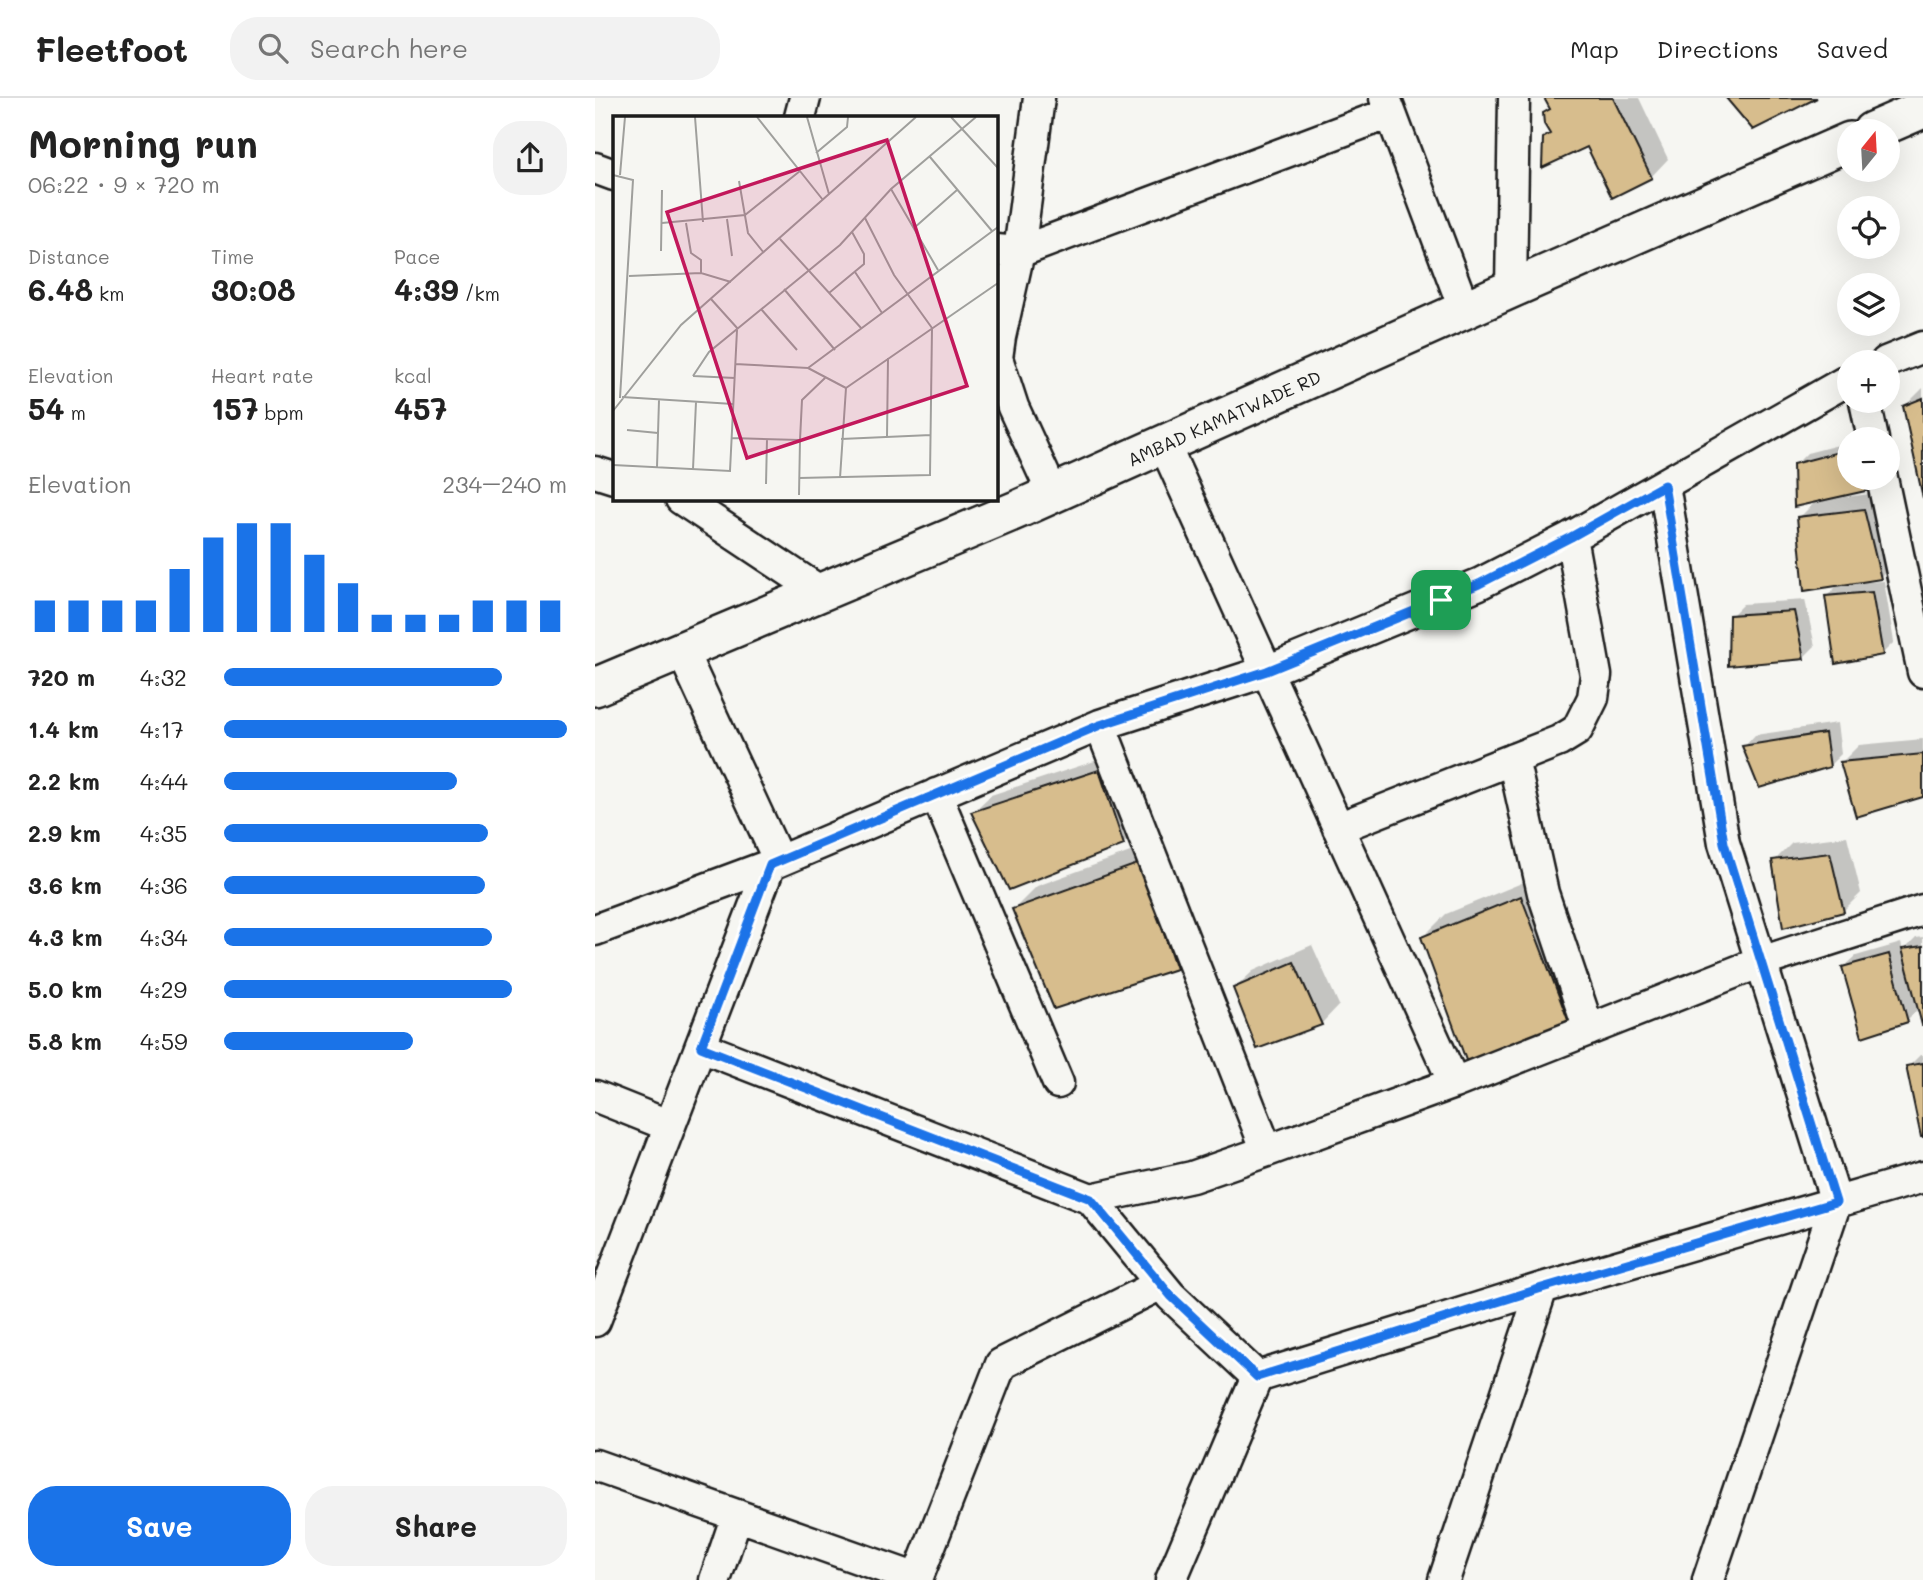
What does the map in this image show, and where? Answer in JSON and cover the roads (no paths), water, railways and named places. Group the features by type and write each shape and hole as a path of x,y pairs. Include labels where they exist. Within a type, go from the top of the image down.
{"street":[{"path":"800,116 805,98"},
{"path":"1039,98 1007,251 997,358 1013,407 1053,494"},
{"path":"1511,289 1514,98"},
{"path":"1007,251 1388,106 1465,311"},
{"path":"1900,119 1923,109"},
{"name":"AMBAD KAMATWADE RD","path":"595,687 1053,494 1837,147"},
{"path":"595,168 613,175"},
{"path":"1900,357 1923,347"},
{"path":"595,930 775,863 1100,725 1267,671 1479,584 1571,537 1837,386"},
{"path":"1164,444 1454,1083"},
{"path":"595,472 613,478"},
{"path":"1664,485 1724,843 1836,1202 1708,1580"},
{"path":"1885,490 1918,620 1923,672"},
{"path":"683,500 821,592"},
{"path":"1338,828 1559,741 1577,730 1593,698 1596,676 1571,537"},
{"path":"595,1321 606,1259 670,1126 775,863 682,651"},
{"path":"1100,725 1267,1151"},
{"path":"1513,759 1542,893 1589,1030"},
{"path":"936,794 1058,1083"},
{"path":"1091,1199 1192,1177 1267,1151 1454,1083 1761,962 1923,910"},
{"path":"701,1047 1091,1199 1161,1284 1257,1377"},
{"path":"595,1096 670,1126"},
{"path":"1171,1580 1257,1377 1542,1288 1923,1177"},
{"path":"595,1465 917,1580 1001,1364 1161,1284"},
{"path":"1444,1580 1542,1288"},
{"path":"715,1580 737,1515"}]}
